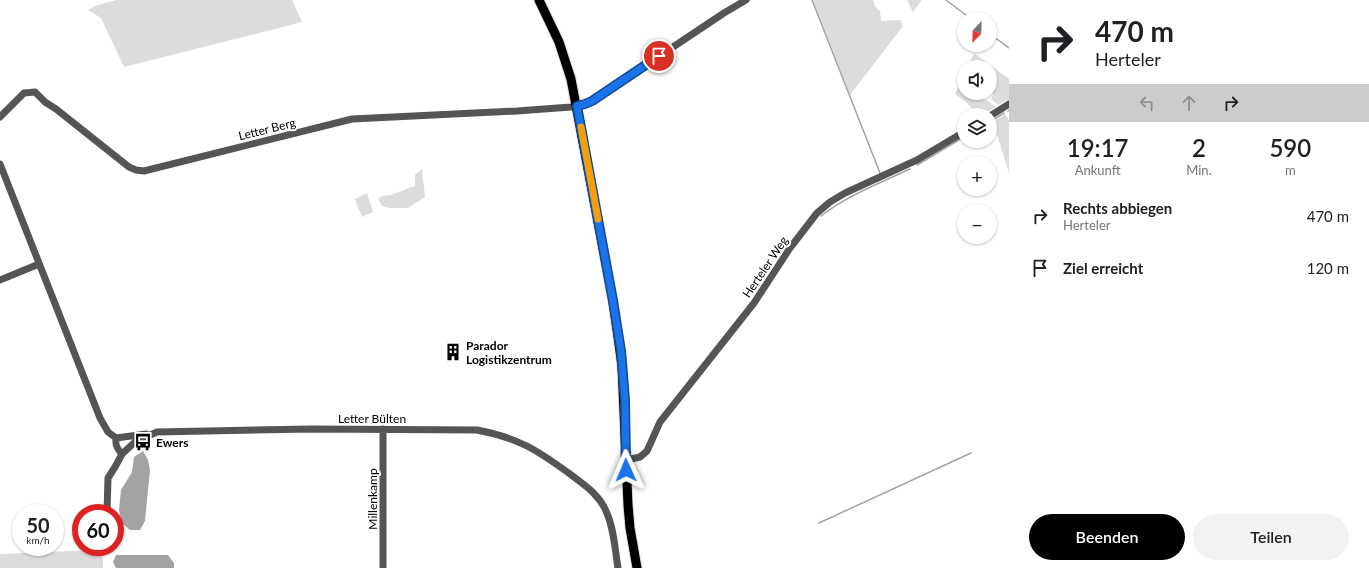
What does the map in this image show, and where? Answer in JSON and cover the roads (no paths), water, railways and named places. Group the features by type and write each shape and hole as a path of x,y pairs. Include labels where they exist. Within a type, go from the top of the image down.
{"main road":[{"path":"539,0 552,27 571,79 619,337 624,388 630,528 637,568"}],"street":[{"name":"Letter Berg","path":"0,117 24,93 35,92 44,102 56,109 129,166 136,170 144,171 352,119 517,111 577,106 592,101 746,0"},
{"path":"997,112 1009,104"},
{"name":"Herteler Weg","path":"626,460 640,457 647,451 660,422 754,303 790,248 817,213 830,202 845,193 917,160 957,136"},
{"path":"0,164 100,418 108,432 116,438 152,434"},
{"path":"0,280 39,264"},
{"name":"Letter Bülten","path":"107,504 108,478 122,454 136,441 157,432 383,429 477,430 498,434 532,448 546,456 592,491 600,500 610,522 618,568"},
{"name":"Millenkamp","path":"383,429 383,568"},
{"path":"116,438 115,444 122,454"}],"waterway":[{"path":"812,0 880,173"},
{"path":"946,0 962,12"},
{"path":"997,39 1009,48"},
{"path":"997,118 1004,113"},
{"path":"917,165 957,141"},
{"path":"821,216 853,196 910,169"},
{"path":"819,523 971,453"}],"place":[{"name":"Parador Logistikzentrum","path":"453,352"},
{"name":"Ewers","path":"143,442"}]}
